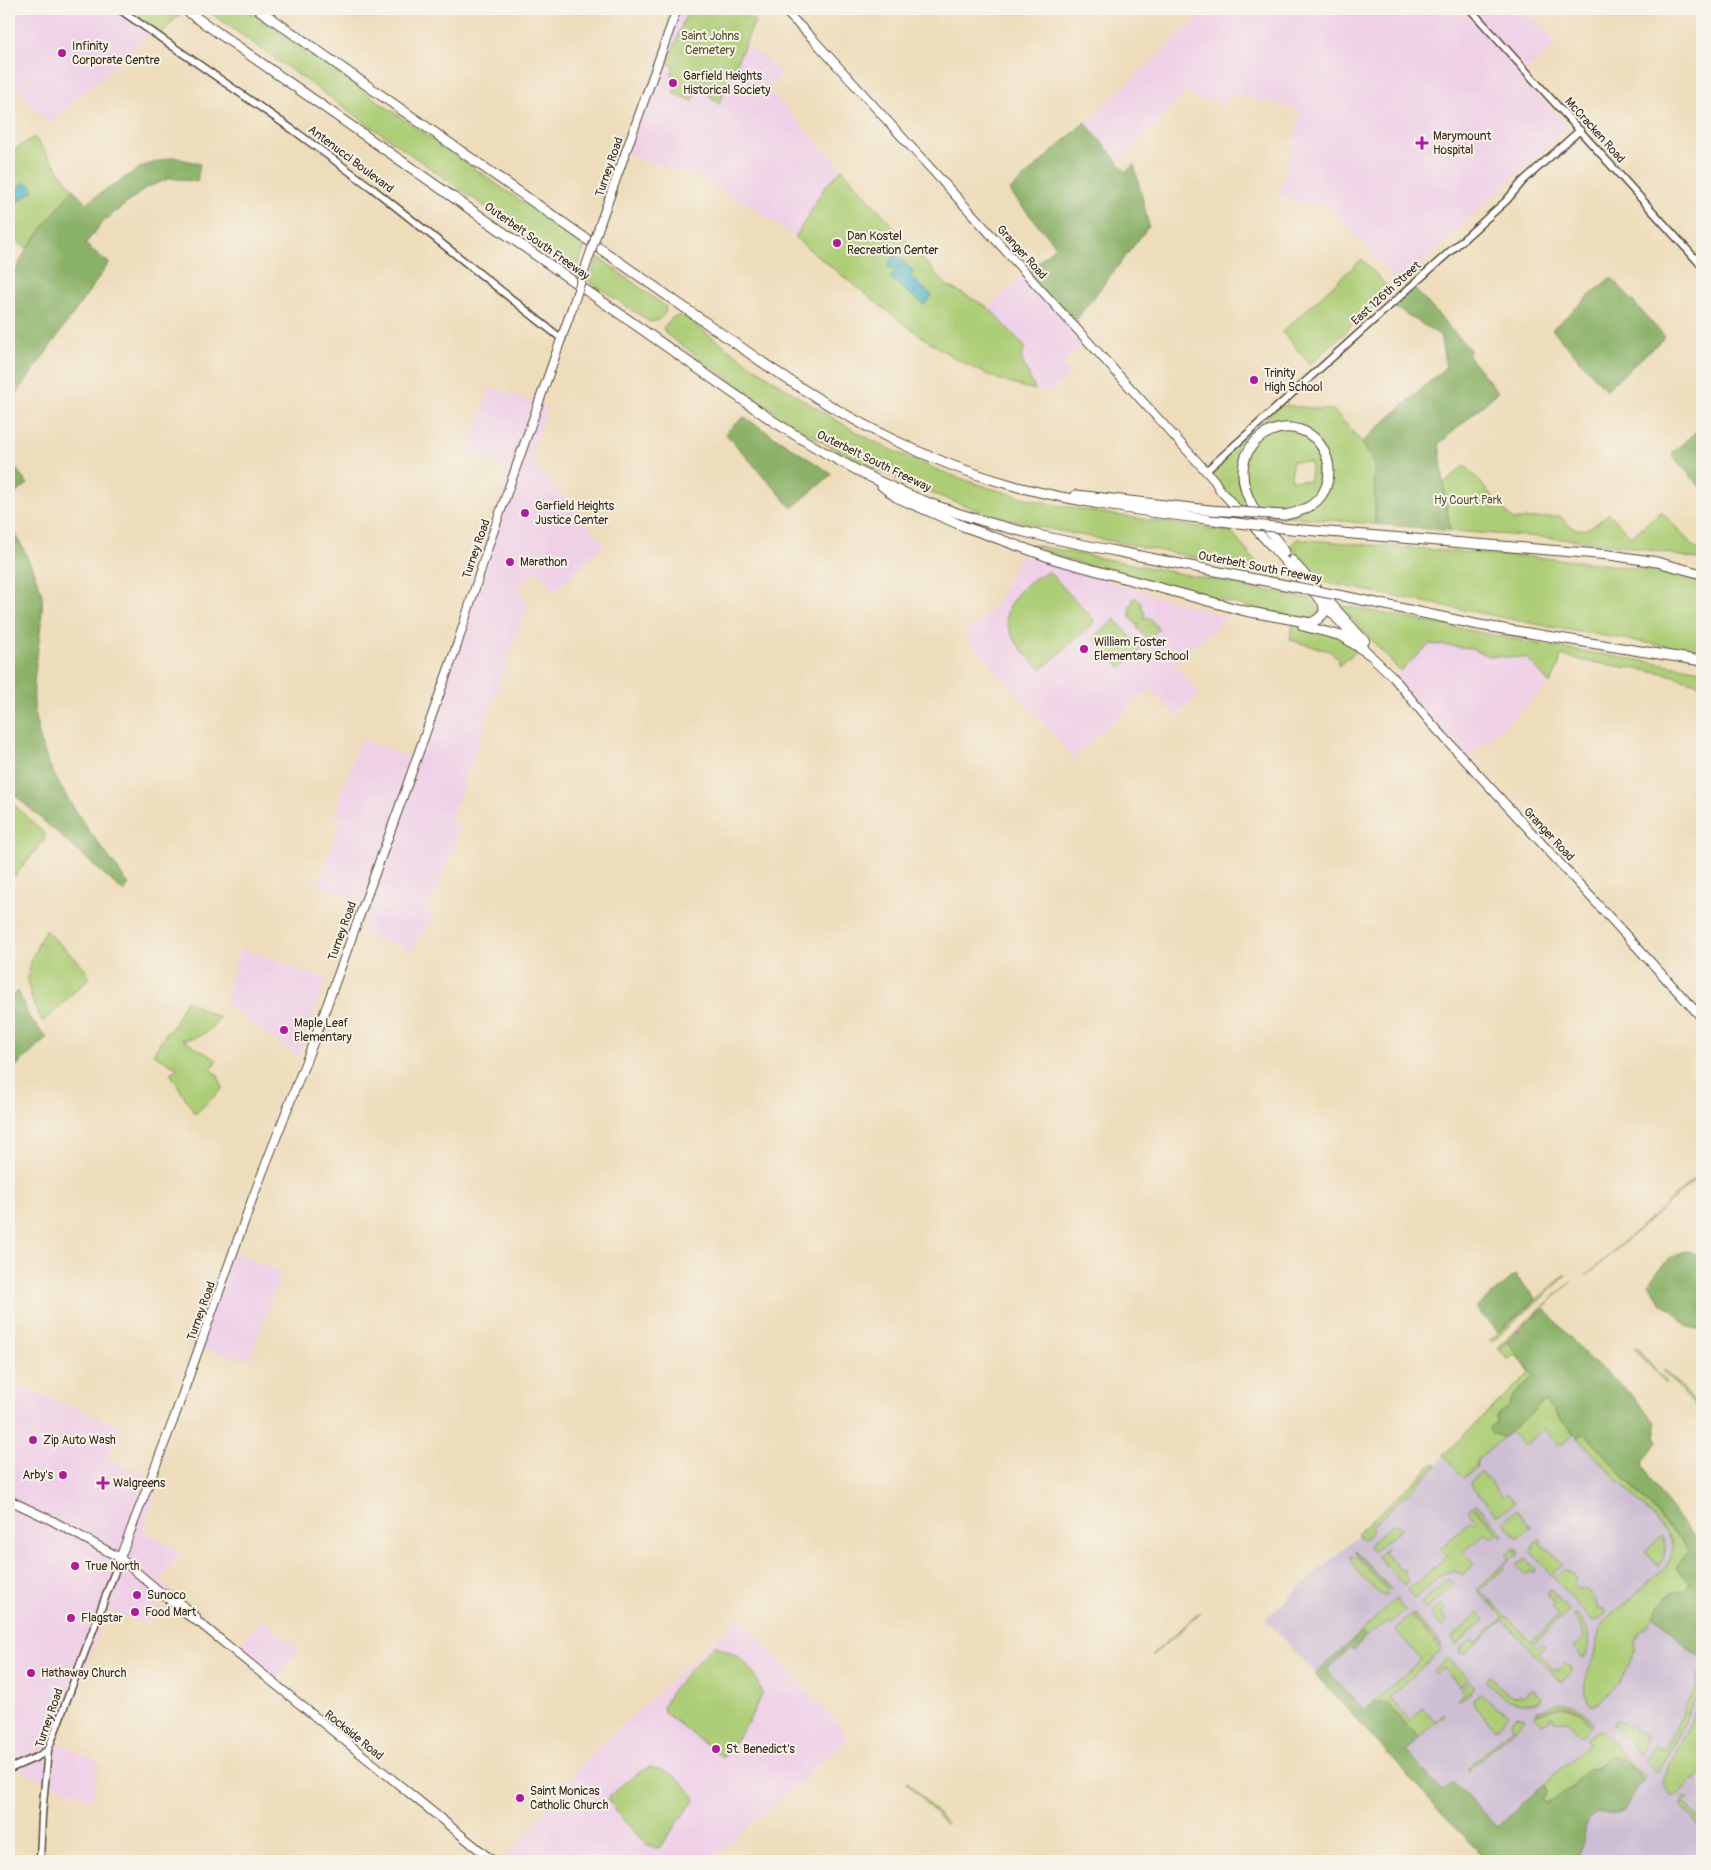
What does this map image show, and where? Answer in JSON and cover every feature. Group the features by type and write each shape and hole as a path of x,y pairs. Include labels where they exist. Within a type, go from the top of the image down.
{"highway":[{"name":"Outerbelt South Freeway","path":"184,9 773,420 802,439 870,476 929,503 1001,526 1053,539 1348,597 1479,625 1702,661"},
{"path":"190,9 255,58"},
{"path":"258,9 764,363 837,411 892,440 930,457 986,477 1041,492 1117,507 1292,529 1610,555 1657,562 1702,574"},
{"path":"264,9 271,17"},
{"path":"1041,492 1103,497 1208,510 1284,515 1303,511 1315,503 1324,491 1329,475 1326,455 1318,442 1305,433 1290,428 1275,430 1260,436 1250,448 1243,468 1245,487 1249,499 1285,552"},
{"path":"870,476 896,497 996,539 1089,570 1342,636 1369,654"},
{"path":"1272,617 1311,623 1322,616 1325,605 1323,595"}],"main road":[{"name":"Turney Road","path":"120,1558 160,1456 254,1197 315,1038 457,645 493,533 677,9"},
{"name":"Granger Road","path":"783,9 813,39 1214,480 1285,552 1375,652 1382,665"},
{"name":"Granger Road","path":"789,9 813,39"},
{"name":"Granger Road","path":"1214,480 1220,490 1369,654 1382,665 1431,723 1702,1018"},
{"name":"Rockside Road","path":"9,1500 56,1522 120,1558 186,1614 201,1624 493,1861"}],"street":[{"name":"Antenucci Boulevard","path":"119,9 296,132 372,188 562,339"},
{"name":"McCracken Road","path":"1470,9 1702,266"},
{"name":"East 126th Street","path":"1206,471 1506,201 1523,181 1580,130"},
{"name":"Turney Road","path":"40,1861 48,1750 120,1558"},
{"path":"9,1769 48,1750"}],"shaded area":[{"path":"9,9 119,9 151,32 49,124 9,78"},
{"path":"677,9 749,9 745,16 755,21 745,44 775,66 782,75 767,88 842,169 824,188 795,238 755,209 703,180 626,154"},
{"name":"Marymount Hospital","path":"1208,9 1462,9 1568,127 1400,284 1327,205 1299,203 1279,197 1301,110 1245,97 1236,92 1221,105 1212,99 1206,103 1186,92 1122,160 1118,160 1085,122"},
{"path":"1470,9 1527,9 1557,43 1527,71"},
{"path":"1026,273 1087,341 1063,362 1072,373 1050,393 1035,390 1021,358 1025,347 988,307"},
{"path":"490,387 548,408 530,459 604,544 555,591 537,571 518,588 528,603 450,821 461,828 428,910 434,915 412,951 362,933 369,905 318,884 341,819 333,817 360,740 414,758 510,468 466,454"},
{"name":"William Foster Elementary School","path":"1020,555 1227,617 1174,664 1200,694 1176,716 1150,688 1073,758 964,634 995,606"},
{"path":"1430,644 1468,648 1489,656 1527,658 1550,684 1466,760 1393,677"},
{"name":"Maple Leaf Elementary","path":"240,948 326,979 298,1057 223,1003"},
{"path":"230,1250 282,1272 249,1359 193,1348"},
{"path":"1530,1381 1578,1438 1702,1566 1702,1861 1486,1861 1265,1619"},
{"path":"21,1386 120,1426 107,1460 160,1479 143,1529 166,1543 180,1555 160,1580 170,1589 145,1624 108,1611 56,1742 98,1762 92,1800 9,1766 9,1397"},
{"name":"St. Benedict's","path":"739,1617 850,1737 710,1861 511,1861 506,1857 584,1761"},
{"path":"262,1619 299,1650 273,1683 234,1651"}],"green space":[{"path":"119,9 184,9 159,37"},
{"path":"205,9 246,9 585,246 576,271"},
{"name":"Saint Johns Cemetery","path":"688,9 749,9 745,16 755,21 719,104 697,85 693,101 673,93 680,78 671,74 674,66 668,63"},
{"path":"1085,122 1126,172 1134,164 1149,226 1072,325 1026,273 1056,246 1009,191"},
{"path":"34,137 73,189 27,248 9,236 9,206 34,191 17,187 9,193 9,153"},
{"path":"174,157 200,164 197,182 170,178 146,188 102,223 85,244 109,263 9,405 9,284 27,248 73,189 86,203 143,166"},
{"path":"842,169 946,285 988,307 1025,347 1021,358 1035,390 993,377 973,368 936,346 882,307 795,238 824,188"},
{"path":"598,257 665,306 666,311 663,316 658,320 650,322 589,281"},
{"path":"1362,259 1391,291 1310,364 1282,332"},
{"path":"1611,277 1665,337 1606,390 1552,329"},
{"path":"1412,286 1471,351 1467,354 1498,392 1439,444 1450,531 1375,524 1374,465 1362,442 1446,367 1440,335 1391,305"},
{"path":"677,316 684,317 761,372 821,411 863,436 910,459 959,478 1034,500 1108,514 1232,532 1263,571 1045,528 994,516 909,485 833,448 791,423 666,334 663,328 672,318"},
{"path":"1280,405 1333,410 1362,442 1374,465 1375,524 1240,512 1206,471","holes":["1292,461 1311,462 1310,481 1291,480"]},
{"path":"744,417 832,474 792,508 725,433"},
{"path":"1702,426 1702,489 1671,454"},
{"path":"13,465 28,484 9,498 9,469"},
{"name":"Hy Court Park","path":"1465,465 1513,520 1560,516 1573,527 1585,529 1591,527 1609,513 1631,537 1661,511 1694,547 1702,549 1702,561 1640,548 1608,544 1450,531 1444,484"},
{"path":"9,523 27,557 42,593 41,626 34,690 36,721 41,744 61,787 73,807 129,885 124,892 9,790"},
{"path":"1297,539 1594,563 1675,576 1702,583 1702,652 1551,627 1323,582 1290,546"},
{"path":"1029,544 1310,599 1321,611 1309,620 1298,619 1154,584 1065,559"},
{"path":"1049,572 1093,619 1093,624 1042,669 1036,665 1016,642 1009,629 1007,615 1009,607 1020,591 1035,579"},
{"path":"1135,597 1141,602 1145,613 1143,620 1148,617 1159,629 1148,640 1137,628 1139,623 1136,625 1130,616 1130,605"},
{"path":"1339,605 1549,646 1702,670 1702,685 1664,673 1584,661 1561,655 1558,668 1550,684 1527,658 1489,656 1468,648 1430,644 1400,671"},
{"path":"1115,619 1142,649 1121,668 1094,638"},
{"path":"1293,623 1334,633 1358,650 1338,666 1338,658 1329,651 1290,640"},
{"path":"9,800 44,833 45,839 9,883"},
{"path":"45,930 85,968 89,978 43,1022 31,997 28,976 33,955"},
{"path":"18,991 29,1017 47,1038 9,1073 9,999"},
{"path":"186,1000 219,1018 203,1034 194,1038 182,1039 217,1060 211,1070 217,1074 223,1088 195,1114 170,1073 178,1068 153,1054 167,1031 170,1032"},
{"path":"1702,1172 1702,1174 1586,1276 1590,1272"},
{"path":"1688,1251 1702,1256 1702,1327 1696,1329 1687,1326 1671,1309 1662,1304 1649,1284 1665,1263"},
{"path":"1566,1274 1564,1278 1492,1342 1489,1341"},
{"path":"1515,1275 1536,1299 1498,1332 1476,1308"},
{"path":"1572,1281 1508,1339 1499,1350 1498,1348 1504,1341"},
{"path":"1544,1308 1584,1353 1632,1395 1655,1422 1657,1442 1642,1464 1660,1494 1674,1512 1698,1538 1702,1537 1702,1658 1685,1646 1654,1617 1665,1598 1687,1588 1689,1581 1677,1567 1689,1550 1585,1433 1578,1438 1545,1401 1504,1437 1493,1434 1489,1430 1489,1427 1497,1423 1496,1416 1509,1406 1512,1397 1534,1376 1508,1341"},
{"path":"1508,1341 1534,1376 1511,1401 1509,1406 1499,1414 1497,1423 1492,1425 1504,1437 1478,1459 1476,1468 1463,1477 1443,1455 1530,1372 1515,1354 1508,1360 1500,1351"},
{"path":"1634,1348 1637,1348 1666,1381 1666,1384"},
{"path":"1664,1368 1702,1411 1700,1412 1663,1370"},
{"path":"1545,1401 1574,1434 1564,1443 1558,1444 1544,1429 1523,1445 1510,1431"},
{"path":"1584,1432 1689,1551 1677,1567 1677,1570 1689,1581 1688,1587 1684,1591 1672,1593 1660,1604 1654,1617 1639,1633 1636,1641 1636,1650 1620,1681 1599,1703 1591,1706 1587,1699 1585,1686 1587,1674 1595,1655 1600,1630 1605,1622 1667,1565 1671,1557 1672,1548 1671,1539 1666,1531 1578,1438"},
{"path":"1434,1463 1437,1466 1371,1527 1373,1530 1363,1541 1357,1534"},
{"path":"1481,1472 1503,1497 1507,1493 1515,1502 1502,1513 1497,1515 1470,1485 1471,1480"},
{"path":"1477,1504 1504,1534 1503,1537 1474,1505"},
{"path":"1473,1506 1498,1534 1492,1539 1485,1533 1464,1552 1475,1564 1463,1575 1456,1572 1443,1574 1431,1583 1416,1599 1408,1590 1446,1556 1440,1549 1470,1521 1473,1524 1476,1521 1468,1510"},
{"path":"1516,1510 1531,1527 1523,1535 1517,1537 1504,1522"},
{"path":"1394,1523 1401,1528 1373,1552 1368,1546"},
{"path":"1661,1536 1665,1544 1665,1551 1663,1559 1658,1566 1645,1551"},
{"path":"1541,1538 1541,1545 1553,1552 1562,1565 1552,1571 1557,1576 1563,1570 1570,1573 1576,1579 1573,1583 1579,1590 1583,1588 1588,1592 1594,1599 1597,1608 1604,1609 1605,1614 1597,1620 1591,1620 1531,1552 1534,1544"},
{"path":"1387,1547 1384,1552 1400,1570 1404,1569 1404,1575 1408,1581 1404,1585 1377,1556"},
{"path":"1514,1548 1519,1551 1518,1556 1513,1556 1504,1564 1505,1567 1480,1590 1531,1642 1559,1616 1552,1607 1554,1603 1546,1594 1550,1590 1569,1611 1533,1644 1536,1647 1539,1644 1545,1647 1539,1653 1554,1670 1557,1668 1558,1670 1565,1663 1572,1670 1561,1682 1503,1620 1466,1653 1461,1654 1460,1652 1472,1639 1476,1642 1503,1618 1477,1589 1509,1559 1506,1555 1512,1549 1517,1553"},
{"path":"1354,1551 1391,1589 1391,1592"},
{"path":"1350,1555 1353,1557 1355,1555 1388,1591 1386,1593 1387,1596 1381,1595 1362,1576 1353,1565"},
{"path":"1527,1559 1536,1570 1533,1574 1531,1571 1526,1575 1517,1565"},
{"path":"1448,1579 1453,1585 1426,1610 1421,1603"},
{"path":"1395,1599 1405,1610 1391,1623 1387,1621 1366,1637 1361,1632"},
{"path":"1441,1605 1445,1609 1441,1614 1448,1622 1442,1627 1430,1614"},
{"path":"1200,1612 1200,1614 1152,1656 1153,1654"},
{"path":"1479,1613 1485,1620 1457,1644 1452,1638"},
{"path":"1411,1614 1414,1614 1441,1644 1442,1648"},
{"path":"1577,1614 1588,1634 1585,1657 1582,1657 1574,1648 1584,1636 1581,1627 1573,1615"},
{"path":"1410,1615 1441,1650 1389,1697 1410,1721 1423,1708 1435,1721 1443,1713 1444,1715 1419,1738 1388,1704 1374,1702 1421,1659 1396,1630"},
{"path":"1362,1632 1366,1637 1353,1650 1350,1648 1327,1670 1364,1711 1374,1702 1388,1704 1419,1738 1406,1751 1442,1792 1453,1782 1497,1827 1544,1784 1547,1791 1541,1798 1543,1803 1572,1789 1588,1769 1593,1769 1611,1756 1627,1761 1641,1780 1628,1806 1624,1811 1597,1813 1589,1819 1585,1828 1584,1842 1579,1854 1579,1861 1486,1861 1315,1674"},
{"path":"714,1645 746,1663 759,1684 762,1695 747,1724 723,1758 665,1713 663,1709 670,1694 677,1685"},
{"path":"1448,1658 1468,1679 1460,1686 1444,1669 1441,1669 1436,1674 1433,1671"},
{"path":"1701,1671 1702,1687 1657,1774 1645,1760 1652,1747 1655,1746 1664,1750 1698,1684 1696,1682"},
{"path":"1489,1675 1512,1695 1517,1697 1520,1694 1522,1697 1532,1688 1540,1697 1540,1700 1524,1704 1510,1701 1486,1681"},
{"path":"1470,1681 1475,1687 1462,1699 1457,1700 1465,1693 1461,1689"},
{"path":"1481,1693 1494,1706 1509,1714 1496,1729 1475,1707 1473,1699"},
{"path":"1702,1699 1702,1776 1692,1781 1673,1797 1663,1785 1669,1764"},
{"path":"1555,1704 1567,1704 1576,1707 1593,1721 1593,1724 1579,1712 1567,1707 1553,1708 1536,1713 1537,1710"},
{"path":"1556,1707 1572,1709 1586,1718 1592,1727 1582,1736 1567,1721 1554,1721 1552,1716 1549,1717 1550,1720 1542,1724 1536,1719 1535,1715"},
{"path":"1516,1716 1526,1718 1469,1770 1468,1768 1513,1727 1511,1722"},
{"path":"1617,1720 1634,1727 1633,1731 1646,1736 1640,1754 1612,1724"},
{"path":"1601,1730 1644,1777 1640,1784 1638,1774 1631,1765 1611,1756 1595,1767 1588,1769 1572,1789 1543,1803 1541,1798 1545,1795 1546,1786 1544,1784 1589,1743 1586,1739 1596,1731"},
{"path":"650,1767 677,1777 695,1799 659,1848 648,1846 626,1823 608,1799 627,1781"},
{"path":"907,1783 947,1823 946,1825"},
{"path":"1685,1797 1689,1799 1684,1803 1702,1823 1702,1829 1681,1806"}],"water":[{"path":"24,183 30,184 34,191 9,206 9,193"},
{"path":"895,255 914,271 910,277 932,295 924,305 890,278 900,266 894,271 887,265"}],"place":[{"name":"Infinity Corporate Centre","path":"62,53"},
{"name":"Garfield Heights Historical Society","path":"673,83"},
{"name":"Marymount Hospital","path":"1422,143"},
{"name":"Dan Kostel Recreation Center","path":"837,243"},
{"name":"Trinity High School","path":"1254,380"},
{"name":"Garfield Heights Justice Center","path":"525,513"},
{"name":"Marathon","path":"510,562"},
{"name":"William Foster Elementary School","path":"1084,649"},
{"name":"Maple Leaf Elementary","path":"284,1030"},
{"name":"Zip Auto Wash","path":"33,1440"},
{"name":"Arby's","path":"63,1475"},
{"name":"Walgreens","path":"103,1483"},
{"name":"True North","path":"75,1566"},
{"name":"Sunoco","path":"137,1595"},
{"name":"Food Mart","path":"135,1612"},
{"name":"Flagstar","path":"71,1618"},
{"name":"Hathaway Church","path":"31,1673"},
{"name":"St. Benedict's","path":"716,1749"},
{"name":"Saint Monicas Catholic Church","path":"520,1798"}]}
